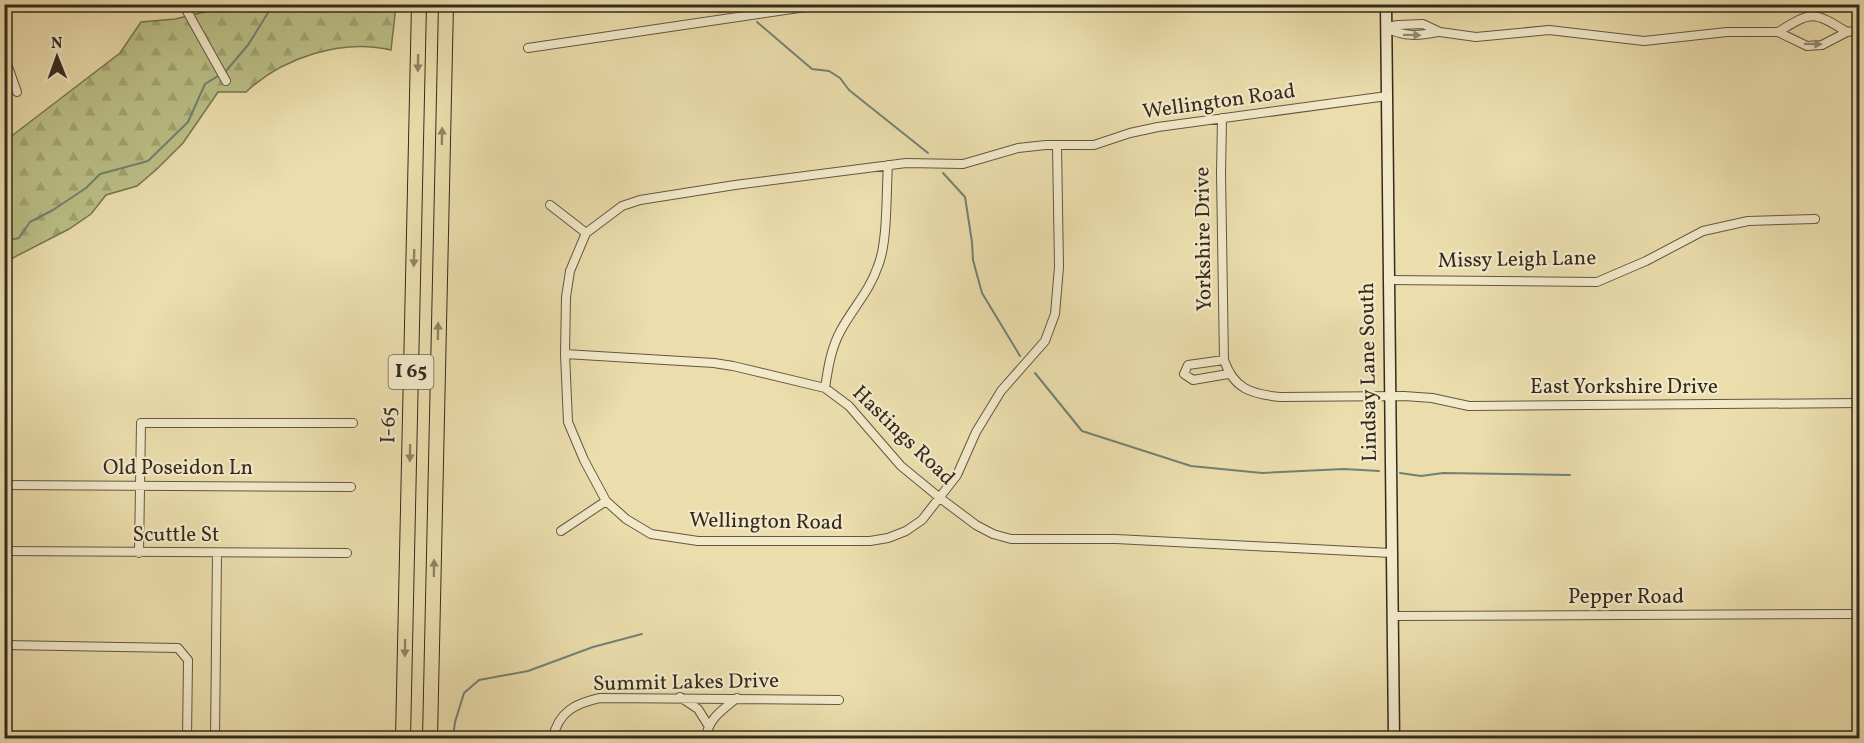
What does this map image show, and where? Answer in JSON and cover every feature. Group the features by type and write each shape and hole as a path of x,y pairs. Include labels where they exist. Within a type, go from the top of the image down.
{"highway":[{"name":"I-65","path":"403,738 419,4"},
{"name":"I 65","path":"430,738 446,4"}],"street":[{"path":"7,4 6,61 17,92"},
{"path":"183,4 225,81"},
{"path":"528,48 826,4"},
{"name":"Lindsay Lane South","path":"1386,4 1394,738"},
{"path":"1778,32 1802,17 1822,16 1847,32"},
{"path":"1386,27 1423,24 1440,32 1476,37 1549,30 1644,41 1727,32 1778,32 1807,46 1822,45 1847,32 1860,30"},
{"name":"Wellington Road","path":"1057,146 1059,267 1055,314 1045,341 1001,391 976,432 957,476 922,520 906,531 888,538 870,541 698,541 651,534 626,519 606,501 584,460 568,422 565,354 566,297 570,271 586,233 622,206 640,200 735,185 888,165 924,162 963,164 1018,148 1046,145 1094,145 1130,133 1387,96"},
{"name":"Yorkshire Drive","path":"1222,118 1224,360 1228,374"},
{"path":"825,388 830,358 840,331 871,282 879,264 883,245 888,165"},
{"path":"550,205 586,233"},
{"name":"Missy Leigh Lane","path":"1388,280 1597,282 1646,261 1703,231 1748,220 1815,219"},
{"name":"Hastings Road","path":"565,354 714,363 825,388 849,406 902,466 940,498 976,525 993,534 1021,541 1116,539 1391,553"},
{"path":"1224,360 1188,364 1184,374 1193,380 1228,374 1244,389 1261,395 1280,397 1389,396"},
{"name":"East Yorkshire Drive","path":"1389,396 1432,398 1469,406 1860,403"},
{"path":"139,553 141,423 353,423"},
{"name":"Old Poseidon Ln","path":"4,485 351,487"},
{"path":"561,531 606,501"},
{"name":"Scuttle St","path":"4,551 347,554"},
{"path":"214,738 217,553"},
{"name":"Pepper Road","path":"1393,615 1860,614"},
{"path":"4,645 178,648 188,660 187,738"},
{"path":"680,697 698,709 708,725"},
{"name":"Summit Lakes Drive","path":"553,738 555,729 565,713 581,702 600,698 839,700"},
{"path":"706,738 708,725 737,698"}],"green space":[{"path":"234,5 396,5 391,50 372,47 333,49 277,69 246,92 218,92 183,143 137,186 106,195 91,214 69,229 5,262 5,141 120,53 141,22 175,19"}],"waterway":[{"path":"226,71 248,45 269,11 309,4"},
{"path":"484,8 568,10 575,4"},
{"path":"714,4 718,12 745,10"},
{"path":"757,22 812,69 829,71 840,78 849,90 928,153"},
{"path":"4,241 19,238 30,222 86,188 100,174 148,161 188,122 205,84 218,76"},
{"path":"943,173 965,197 973,260 982,293 1020,356"},
{"path":"1035,373 1082,431 1191,466 1262,473 1344,469 1379,471"},
{"path":"1400,473 1421,476 1443,473 1570,475"},
{"path":"453,738 455,722 464,693 479,680 528,671 593,647 642,634"}]}
